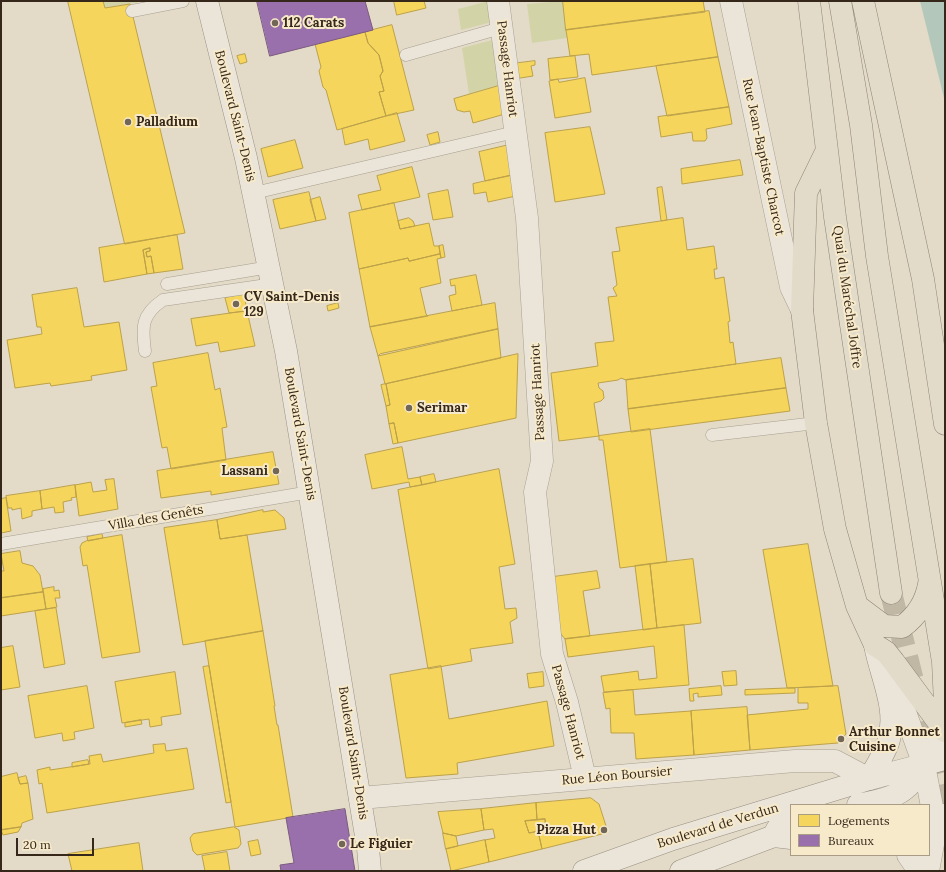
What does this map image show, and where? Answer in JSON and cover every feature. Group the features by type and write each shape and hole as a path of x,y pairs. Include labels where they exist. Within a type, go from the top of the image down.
{"main road":[{"name":"Quai du Maréchal Joffre","path":"809,1 826,152 844,282 892,593"},
{"path":"840,1 861,125 877,256 944,664 945,703"},
{"path":"862,1 923,278 945,424"},
{"path":"826,152 806,194 802,310 816,423 835,529 857,606 877,654 886,652 944,727"},
{"path":"857,606 877,623 884,626 902,627 911,621 922,606 927,596 930,583"}],"street":[{"name":"Boulevard Saint-Denis","path":"207,1 254,193 272,275 310,492 368,848 370,871"},
{"name":"Passage Hanriot","path":"498,1 526,218 542,461 535,492 552,654 567,702 585,778"},
{"name":"Rue Jean-Baptiste Charcot","path":"731,1 791,287 802,310"},
{"path":"877,654 905,712 924,765 936,816 934,839 928,871"},
{"path":"869,779 888,743 892,725 892,709 877,654"},
{"path":"862,804 896,795 909,784 924,765 936,746 944,727"},
{"name":"Boulevard de Verdun","path":"584,871 673,840 869,779 945,759"},
{"name":"Rue Léon Boursier","path":"360,798 795,761 828,760 842,763 869,779"},
{"path":"782,837 776,829 783,822 790,820"},
{"name":"Boulevard de Verdun","path":"681,871 782,837"},
{"path":"909,856 919,871"}],"lane":[{"path":"132,11 183,1"},
{"path":"406,55 502,28"},
{"path":"254,193 515,132"},
{"path":"167,284 272,275"},
{"path":"145,351 143,330 145,317 154,306 163,300 272,275"},
{"path":"712,435 816,423"},
{"name":"Villa des Genêts","path":"1,544 310,492"}],"green space":[{"path":"103,1 146,1 105,8"},
{"path":"489,1 496,21 461,30 458,9"},
{"path":"563,1 567,38 532,43 527,4"},
{"path":"496,39 502,85 469,94 462,48"}],"shaded area":[{"path":"920,1 945,1 945,102"}],"building: Logements":[{"name":"Palladium","path":"68,1 103,1 105,8 130,4 185,233 125,244"},
{"path":"394,1 424,1 426,8 397,15"},
{"path":"563,1 703,1 705,12 566,30"},
{"path":"709,11 718,57 592,75 589,54 570,56 566,30"},
{"path":"392,25 414,110 386,116 379,92 384,91 380,76 383,71 379,55 368,43 365,32"},
{"path":"365,32 368,43 379,55 383,71 380,76 384,91 379,92 386,116 337,130 326,90 323,87 319,71 321,67 315,44"},
{"path":"245,54 247,62 240,64 237,56"},
{"path":"575,56 578,77 550,80 548,59"},
{"path":"718,57 729,107 667,116 656,66"},
{"path":"535,61 535,65 531,66 533,76 514,79 511,64"},
{"path":"585,78 591,112 555,118 549,81 558,79 559,82"},
{"path":"502,85 505,114 473,123 470,111 464,112 457,110 454,99"},
{"path":"729,107 732,124 706,129 707,138 705,141 693,141 692,132 661,137 658,117"},
{"path":"397,113 405,141 370,150 368,139 345,145 342,129"},
{"path":"590,127 605,194 555,202 545,133"},
{"path":"438,132 440,142 430,145 427,135"},
{"path":"295,140 303,168 268,177 261,149"},
{"path":"509,145 513,175 485,181 479,152"},
{"path":"740,160 743,175 682,184 681,169"},
{"path":"412,167 420,197 362,210 358,195 381,190 377,176"},
{"path":"513,175 516,196 488,202 486,192 474,194 473,184"},
{"path":"662,187 667,220 661,221 657,188"},
{"path":"448,190 453,217 433,220 428,194"},
{"path":"309,192 316,221 280,229 273,200"},
{"path":"320,197 326,219 316,221 310,200"},
{"path":"394,203 400,229 429,223 434,246 439,246 440,254 409,261 408,258 359,269 349,213"},
{"path":"409,218 413,221 415,226 400,229 398,221"},
{"path":"683,218 687,250 714,246 717,269 714,269 715,279 724,277 730,321 728,322 730,343 733,342 736,364 626,380 621,378 618,380 598,383 599,388 603,391 604,398 601,401 594,403 599,436 559,441 551,373 598,366 595,343 614,341 608,297 617,296 613,288 617,285 612,252 620,251 616,228"},
{"path":"177,235 183,269 154,273 151,256 147,257 146,252 150,251 150,248 143,250 147,274 104,282 99,248"},
{"path":"443,245 445,257 441,258 439,246"},
{"path":"150,248 150,251 146,252 147,257 151,256 154,273 147,274 143,250"},
{"path":"440,254 441,258 437,259 441,283 420,288 426,314 428,316 370,327 359,269 408,258 409,261"},
{"path":"476,275 482,305 452,311 449,296 456,294 455,285 451,286 450,280"},
{"path":"77,288 84,327 119,322 127,370 91,376 92,380 51,386 50,383 15,388 7,340 42,334 41,327 37,327 32,295"},
{"name":"CV Saint-Denis 129","path":"244,294 247,311 229,313 225,298"},
{"path":"338,303 339,308 328,311 327,306"},
{"path":"495,303 498,329 378,356 370,327"},
{"path":"247,311 255,346 220,352 218,342 196,346 191,319"},
{"path":"498,329 501,358 385,384 378,356 380,354"},
{"path":"208,353 215,390 220,388 227,427 222,428 226,460 171,469 167,447 162,448 151,387 157,386 153,363"},
{"path":"518,354 516,418 398,443 394,423 389,424 386,406 390,405 386,384"},
{"path":"781,358 786,388 628,409 626,380"},
{"path":"386,384 390,405 386,406 381,385"},
{"path":"786,388 790,411 631,432 628,409"},
{"path":"394,423 398,443 393,444 389,424"},
{"path":"650,429 667,562 620,568 603,440 599,440 599,436"},
{"path":"402,447 408,479 420,477 422,485 410,487 409,482 372,489 365,455"},
{"path":"273,452 279,484 211,495 211,491 161,498 157,471"},
{"path":"499,469 515,564 499,567 505,609 516,608 517,618 510,622 513,643 470,649 472,661 428,669 398,490"},
{"path":"434,474 436,482 422,485 420,477"},
{"path":"114,479 118,509 79,516 75,485 91,482 93,492 107,490 105,480"},
{"path":"75,485 76,497 71,498 72,500 63,502 64,512 55,513 54,507 42,509 40,491"},
{"path":"40,491 42,509 32,511 32,516 22,519 21,508 12,510 12,508 8,508 6,496"},
{"path":"6,498 11,531 1,533 1,499"},
{"path":"263,510 263,512 275,510 284,518 286,529 220,539 217,520"},
{"path":"217,520 220,539 247,535 263,631 183,645 164,528"},
{"path":"102,534 103,538 88,541 87,537"},
{"path":"122,535 140,652 102,658 87,565 83,566 80,547 82,543 86,541"},
{"path":"808,544 833,686 787,688 763,550"},
{"path":"20,551 22,563 33,566 40,575 43,592 1,598 1,571 4,571 1,554"},
{"path":"693,559 701,623 657,628 650,564"},
{"path":"650,564 657,628 643,630 635,566"},
{"path":"597,571 600,588 583,591 590,636 565,639 556,628 553,577"},
{"path":"54,587 54,591 59,590 60,598 55,598 57,607 46,609 43,589"},
{"path":"43,592 46,609 1,616 1,598"},
{"path":"56,608 65,664 44,668 35,611"},
{"path":"684,625 689,685 604,692 601,676 638,671 639,680 657,678 654,646 568,657 565,639"},
{"path":"263,631 293,817 235,827 205,641"},
{"path":"13,646 20,687 1,690 1,648"},
{"path":"209,666 231,802 226,803 203,667"},
{"path":"441,666 449,719 547,701 554,746 457,763 458,774 406,778 390,675"},
{"path":"736,671 737,685 724,686 722,672"},
{"path":"175,672 181,714 161,717 162,725 150,727 149,719 122,723 115,682"},
{"path":"543,672 544,686 529,688 527,674"},
{"path":"87,686 94,728 74,732 75,739 63,741 62,733 35,738 28,696"},
{"path":"721,686 722,695 698,697 698,693 693,694 694,701 690,701 689,689"},
{"path":"838,686 846,734 838,743 750,750 747,715 808,709 808,703 798,703 798,688"},
{"path":"795,688 795,693 745,695 745,690"},
{"path":"633,690 635,715 691,711 694,755 636,759 634,733 611,733 610,708 606,709 603,693"},
{"path":"747,707 750,750 694,755 691,711"},
{"path":"141,720 142,724 125,727 125,723"},
{"path":"165,744 166,751 187,748 194,789 47,813 42,783 39,784 37,770 50,767 50,770 90,764 89,756 101,754 103,762 154,753 153,745"},
{"path":"88,760 89,764 72,767 72,763"},
{"path":"17,773 20,784 28,783 33,819 22,823 21,827 1,830 1,777"},
{"path":"26,776 28,783 20,784 18,778"},
{"path":"591,798 599,804 606,826 602,834 542,849 538,831 546,830 545,819 537,820 536,803"},
{"path":"536,803 537,820 525,821 529,833 538,831 542,849 489,862 485,840 495,838 493,829 484,830 481,809"},
{"path":"481,809 484,830 456,836 443,833 438,812"},
{"path":"545,819 546,830 529,833 525,821"},
{"path":"21,827 18,832 3,835 1,830"},
{"path":"234,827 239,830 241,844 238,848 197,855 193,851 190,838 193,834"},
{"path":"443,833 456,836 458,846 446,849"},
{"path":"258,840 261,854 251,856 248,842"},
{"path":"485,840 489,862 451,871 446,849"},
{"path":"139,843 143,871 72,871 68,854"},
{"path":"227,852 230,871 205,871 202,856"}],"building: Bureaux":[{"path":"257,1 365,1 373,30 270,56"},
{"path":"345,809 355,871 281,871 280,865 294,863 286,818"}],"tunnel":[{"path":"891,593 945,808"}],"place":[{"name":"112 Carats","path":"275,23"},
{"name":"Palladium","path":"128,122"},
{"name":"CV Saint-Denis 129","path":"236,304"},
{"name":"Serimar","path":"409,408"},
{"name":"Lassani","path":"276,471"},
{"name":"Arthur Bonnet Cuisine","path":"841,739"},
{"name":"Pizza Hut","path":"604,830"},
{"name":"Le Figuier","path":"342,844"}]}
